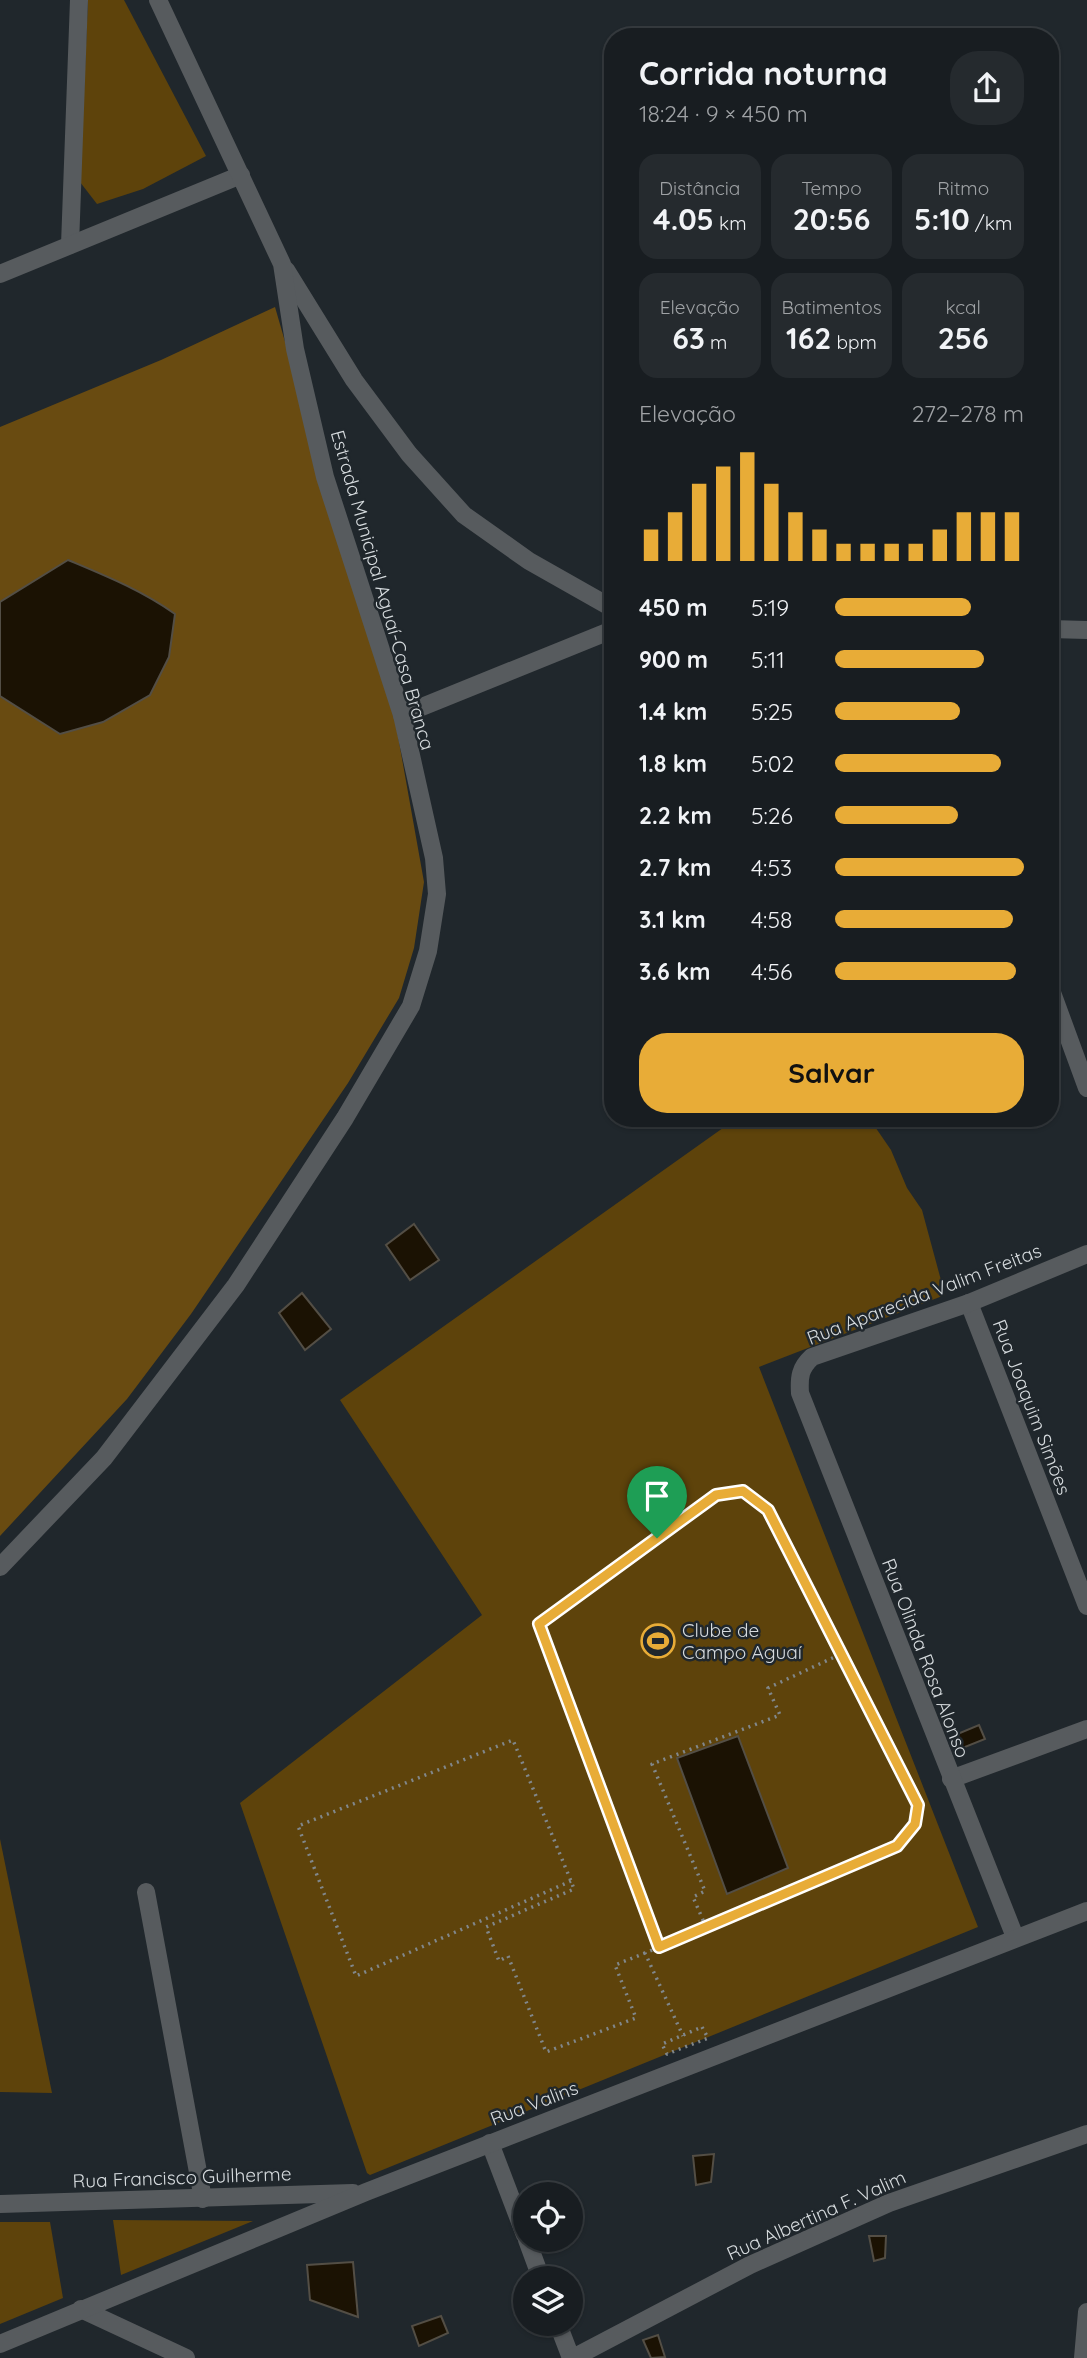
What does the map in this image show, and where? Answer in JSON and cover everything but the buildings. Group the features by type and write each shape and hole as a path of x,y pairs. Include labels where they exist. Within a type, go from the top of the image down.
{"street":[{"path":"70,245 79,0"},
{"name":"Estrada Municipal Aguaí-Casa Branca","path":"0,1567 104,1458 236,1285 345,1118 411,1006 428,951 437,894 434,858 401,715 325,477 295,349 282,264 158,0"},
{"path":"0,274 241,175"},
{"path":"282,264 355,380 409,454 464,514 529,561 604,603"},
{"path":"1059,629 1087,630"},
{"path":"401,715 604,633"},
{"path":"1059,1012 1087,1088"},
{"name":"Rua Aparecida Valim Freitas","path":"800,1393 800,1374 812,1357 969,1303 1087,1254"},
{"name":"Rua Joaquim Simões","path":"969,1303 1087,1606"},
{"name":"Rua Olinda Rosa Alonso","path":"800,1393 1015,1937"},
{"path":"951,1779 1087,1729"},
{"path":"146,1892 203,2199"},
{"name":"Rua Valins","path":"0,2344 366,2192 1087,1911"},
{"name":"Rua Albertina F. Valim","path":"572,2358 750,2264 889,2203 1087,2134"},
{"path":"490,2143 513,2203"},
{"name":"Rua Francisco Guilherme","path":"0,2204 366,2192"},
{"path":"81,2309 186,2358"},
{"path":"1083,2358 1087,2312"},
{"path":"563,2336 572,2358"}],"path":[{"path":"571,1881 356,1976 298,1826 513,1740 571,1881 574,1889 486,1927 499,1961 508,1956 546,2052 636,2018 615,1965 645,1953 897,1846 915,1824 918,1805 768,1510 743,1491 716,1495 539,1624 659,1947"},
{"path":"706,1927 693,1897 705,1891 652,1764 780,1715 768,1688 841,1654"},
{"path":"645,1953 683,2036"},
{"path":"702,2027 708,2038 667,2054 662,2044 683,2036 702,2027"}],"shaded area":[{"path":"88,0 124,0 206,156 143,189 97,204 80,182"},
{"path":"275,307 396,725 424,882 414,948 399,998 348,1083 191,1314 127,1399 0,1536 0,427 161,360"},
{"path":"68,560 136,591 175,614 169,657 150,695 103,722 60,734 0,696 0,602"},
{"name":"Clube de Campo Aguaí","path":"724,1127 875,1127 891,1150 907,1188 922,1210 945,1295 759,1367 978,1927 370,2175 367,2173 240,1803 482,1615 340,1400"},
{"path":"414,1224 439,1260 410,1280 386,1245"},
{"path":"302,1293 331,1329 305,1350 279,1313"},
{"path":"979,1725 985,1739 960,1749 955,1735"},
{"path":"738,1736 788,1868 727,1894 677,1758"},
{"path":"0,1839 52,2093 0,2092"},
{"path":"714,2154 711,2182 696,2185 693,2156"},
{"path":"113,2220 253,2221 121,2275"},
{"path":"0,2222 50,2222 63,2298 0,2324"},
{"path":"869,2236 886,2236 885,2258 874,2261"},
{"path":"353,2262 358,2317 310,2300 307,2265"},
{"path":"441,2316 448,2333 419,2346 412,2326"},
{"path":"658,2335 665,2357 651,2358 643,2340"}],"place":[{"name":"Clube de Campo Aguaí","path":"658,1641"}],"route":[{"path":"743,1491 768,1510 918,1805 915,1824 897,1846 659,1947 539,1624 657,1538 716,1495 743,1491"}]}
